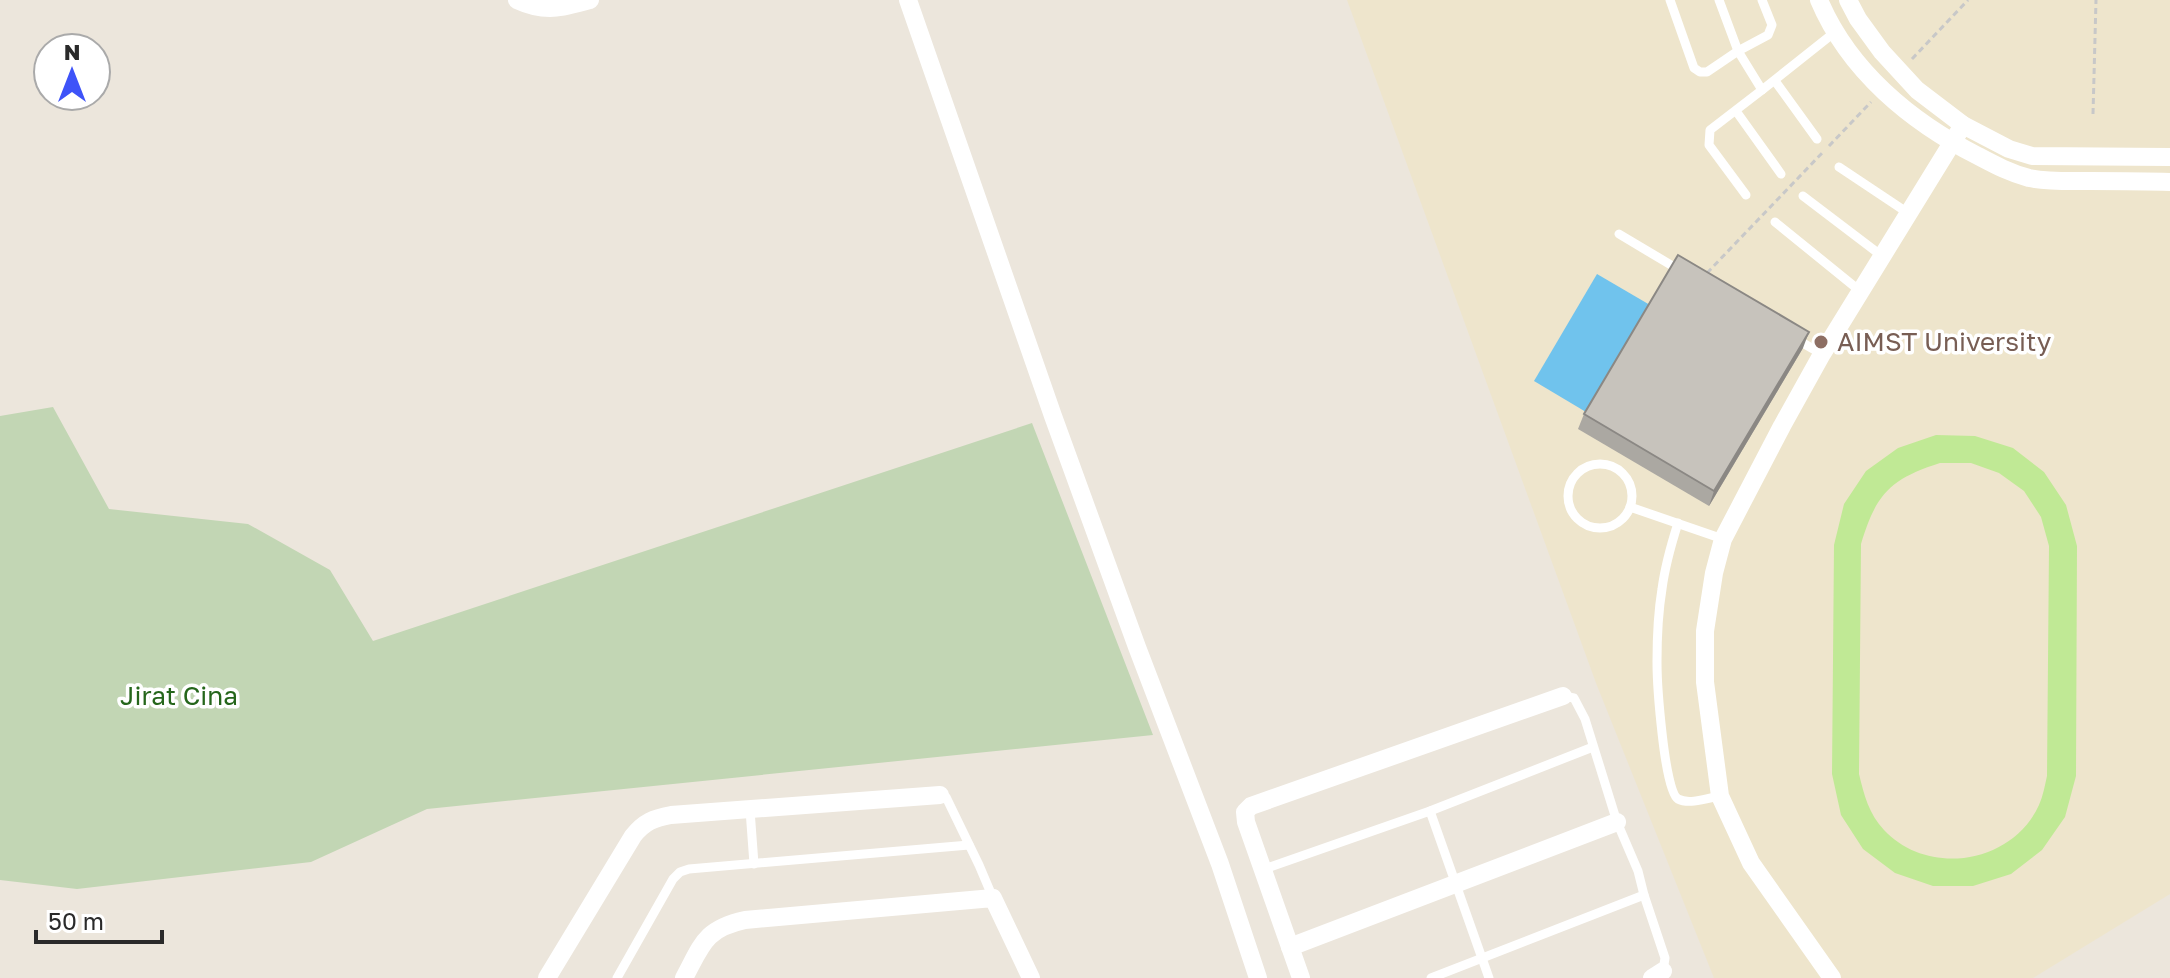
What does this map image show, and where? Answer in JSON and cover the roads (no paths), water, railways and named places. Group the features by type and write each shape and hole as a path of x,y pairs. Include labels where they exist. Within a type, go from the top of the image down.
{"street":[{"path":"517,0 544,9 558,9 590,0"},
{"path":"908,0 1053,416 1220,864 1258,978"},
{"path":"1819,0 1835,32 1882,91 1917,120 1952,143 2008,171 2030,178 2170,182"},
{"path":"1848,0 1874,41 1917,90 1963,125 2009,149 2032,156 2170,157"},
{"path":"1832,978 1751,863 1720,796 1705,682 1705,631 1723,539 1822,354 1963,125"},
{"path":"1301,978 1245,812 1251,806 1563,696"},
{"path":"547,978 641,826 652,819 671,815 940,795"},
{"path":"1290,947 1617,822"},
{"path":"684,978 707,937 729,924 745,920 993,898 1031,978"}],"lane":[{"path":"1670,0 1694,68 1700,72 1707,72 1768,35 1772,25 1762,0"},
{"path":"1719,0 1738,51 1762,90"},
{"path":"1746,195 1709,145 1710,130 1835,32"},
{"path":"1775,81 1817,139"},
{"path":"1736,111 1781,174"},
{"path":"1839,167 1908,213"},
{"path":"1803,196 1882,256"},
{"path":"1775,222 1860,291"},
{"path":"1619,234 1699,281"},
{"path":"1781,330 1822,354"},
{"path":"1606,464 1625,475 1631,485 1633,496 1630,507 1625,516 1609,528 1588,527 1572,514 1567,495 1569,485 1584,468 1606,464"},
{"path":"1630,507 1723,539"},
{"path":"1678,523 1661,590 1657,664 1668,775 1671,792 1678,799 1690,801 1720,796"},
{"path":"1563,696 1574,698 1578,704 1617,822 1634,860 1665,958 1658,974"},
{"path":"1264,869 1430,811 1593,747"},
{"path":"940,795 946,797 993,898"},
{"path":"750,810 754,864"},
{"path":"1430,811 1489,978"},
{"path":"617,978 673,879 680,872 969,845"},
{"path":"1431,978 1644,895"}],"water":[{"path":"1597,274 1650,305 1586,412 1534,381"}],"place":[{"name":"AIMST University","path":"1821,342"}],"park label":[{"name":"Jirat Cina","path":"179,696"}]}
